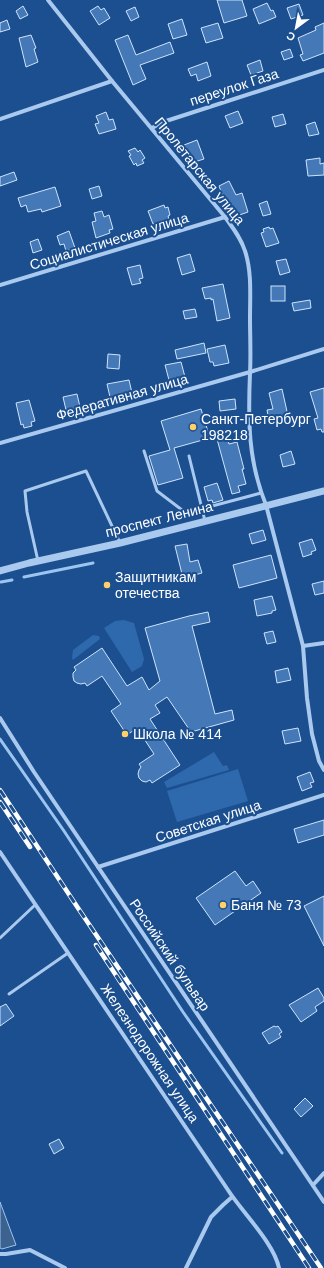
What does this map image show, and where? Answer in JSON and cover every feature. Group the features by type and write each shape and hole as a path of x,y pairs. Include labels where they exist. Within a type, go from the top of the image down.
{"street":[{"name":"Пролетарская улица","path":"48,0 112,81 225,217 241,240 246,252 249,268 250,372 248,421 250,445 261,493 266,505 303,646 307,698 312,734 322,760 324,770"},
{"name":"переулок Газа","path":"152,128 163,122 324,70"},
{"path":"0,119 112,81"},
{"name":"Социалистическая улица","path":"0,286 225,217"},
{"name":"Федеративная улица","path":"0,443 250,372 324,349"},
{"name":"проспект Ленина","path":"0,571 120,543 324,491"},
{"path":"303,646 324,643"},
{"name":"Российский бульвар","path":"0,718 98,867 324,1202"},
{"name":"Советская улица","path":"98,867 324,795"},
{"name":"Железнодорожная улица","path":"0,852 232,1197 267,1243 278,1261 279,1268"},
{"path":"312,1185 324,1173"},
{"path":"186,1268 211,1217 232,1197"},
{"path":"0,1254 30,1250 65,1268"}],"lane":[{"path":"144,450 157,491 186,514 261,493"},
{"path":"189,456 205,521"},
{"path":"38,561 27,512 25,491 86,471 120,543"},
{"path":"0,938 35,905"},
{"path":"9,994 69,953"}],"shaded area":[{"path":"124,620 134,623 144,659 142,666 132,672 104,628 115,621"},
{"path":"93,635 99,636 100,639 73,660 73,650"},
{"path":"214,752 223,766 227,765 229,770 167,788 164,782"},
{"path":"238,769 248,801 177,822 167,791"},
{"path":"0,1202 16,1245 2,1249 0,1248"}],"building":[{"path":"217,0 242,0 247,16 224,23"},
{"path":"267,3 271,11 273,10 276,17 259,24 253,9"},
{"path":"299,4 303,15 291,19 287,8"},
{"path":"23,6 28,15 20,19 16,11"},
{"path":"98,6 101,10 104,8 110,18 99,25 90,11"},
{"path":"135,7 139,17 131,21 126,11"},
{"path":"182,19 187,35 173,39 168,24"},
{"path":"7,20 10,29 0,32 0,23"},
{"path":"218,23 223,38 206,43 201,28"},
{"path":"324,23 324,53 303,61 300,55 303,54 298,38 316,30 315,27"},
{"path":"31,35 36,48 34,49 38,62 26,67 19,38"},
{"path":"128,35 136,55 170,42 174,53 140,65 146,79 133,85 115,40"},
{"path":"290,49 293,57 284,60 281,52"},
{"path":"260,60 263,71 251,75 247,65"},
{"path":"207,62 211,76 198,81 196,74 191,76 188,69"},
{"path":"238,111 243,123 230,128 225,116"},
{"path":"106,112 109,120 113,119 116,129 99,134 95,124 99,123 96,116"},
{"path":"283,114 286,124 275,127 272,117"},
{"path":"315,122 319,134 309,136 306,125"},
{"path":"197,140 204,159 191,163 184,145"},
{"path":"135,148 138,152 140,150 145,158 142,160 144,163 137,166 136,163 134,165 128,151"},
{"path":"320,158 320,164 324,163 324,175 308,176 306,160"},
{"path":"14,172 17,180 0,186 0,177"},
{"path":"229,181 236,195 242,193 248,212 231,218 219,186"},
{"path":"99,186 102,196 92,199 89,189"},
{"path":"55,187 61,206 42,212 41,209 28,212 26,205 21,207 18,198"},
{"path":"267,201 271,214 263,216 259,204"},
{"path":"164,205 165,208 168,207 170,215 168,216 169,219 153,224 148,211"},
{"path":"102,211 104,217 109,215 113,229 109,230 110,233 96,238 92,222 96,221 94,213"},
{"path":"269,227 270,229 273,228 279,243 266,247 261,233 264,232 263,229"},
{"path":"69,231 75,248 66,251 64,244 60,245 57,236"},
{"path":"38,239 42,250 33,253 30,242"},
{"path":"190,254 195,271 182,275 177,258"},
{"path":"286,259 290,272 280,275 276,261"},
{"path":"140,265 143,278 139,279 141,283 132,285 127,268"},
{"path":"223,284 230,318 217,321 213,299 205,299 202,288"},
{"path":"271,286 285,286 285,301 271,301"},
{"path":"310,300 311,308 294,311 292,303"},
{"path":"195,309 197,317 185,319 183,311"},
{"path":"204,343 206,353 177,359 175,350"},
{"path":"225,345 229,363 214,366 213,362 210,362 207,349"},
{"path":"108,354 120,355 119,369 107,368"},
{"path":"181,362 185,377 169,380 165,365"},
{"path":"129,380 132,393 126,394 127,398 119,400 118,396 110,397 107,384"},
{"path":"324,388 324,432 322,432 321,429 317,430 314,419 318,418 310,392"},
{"path":"282,389 288,416 269,421 267,410 273,409 269,393"},
{"path":"77,394 80,407 66,410 63,397"},
{"path":"235,399 236,409 220,411 219,401"},
{"path":"29,400 35,421 31,422 32,426 24,428 23,424 21,425 16,403"},
{"path":"201,409 210,438 174,448 183,478 158,485 149,456 170,450 161,421"},
{"path":"227,437 229,444 237,442 246,484 238,486 240,492 232,494 217,439"},
{"path":"291,451 295,464 283,467 280,455"},
{"path":"217,483 223,500 213,503 212,500 208,501 204,487"},
{"path":"263,530 266,540 252,544 249,534"},
{"path":"312,539 316,550 311,552 312,554 303,557 299,543"},
{"path":"187,544 190,562 198,560 202,573 183,578 175,546"},
{"path":"271,555 277,578 239,588 233,565"},
{"path":"324,581 324,593 315,595 312,584"},
{"path":"272,596 276,610 272,611 272,613 257,616 254,600"},
{"path":"208,612 210,622 192,626 215,714 232,710 234,720 191,732 167,697 155,705 160,713 150,719 180,765 152,783 150,780 146,782 142,781 138,774 141,767 139,764 154,754 137,728 127,735 111,711 121,704 102,676 87,686 85,683 77,683 74,681 73,677 73,673 76,670 74,667 102,648 127,686 142,677 149,690 160,681 145,628"},
{"path":"273,631 276,642 267,644 264,633"},
{"path":"288,668 291,680 277,683 275,671"},
{"path":"298,728 301,741 285,744 282,731"},
{"path":"310,772 314,782 310,783 312,787 302,791 297,777"},
{"path":"324,820 324,835 298,843 294,829"},
{"name":"Баня № 73","path":"235,871 246,886 253,881 261,893 215,925 196,898"},
{"path":"324,896 324,946 304,906"},
{"path":"318,988 324,998 324,1001 315,1007 317,1011 301,1022 289,1005"},
{"path":"6,1004 14,1016 0,1026 0,1007"},
{"path":"274,1026 278,1026 282,1032 279,1034 281,1037 269,1044 262,1033"},
{"path":"305,1098 313,1106 301,1117 294,1109"},
{"path":"59,1139 64,1148 54,1154 49,1144"}],"waterway":[{"path":"24,577 93,563"},
{"path":"1,582 12,580"},
{"path":"0,739 64,831 183,1012 282,1153"}],"railway":[{"path":"0,790 321,1268"},
{"path":"0,802 30,847"},
{"path":"96,945 309,1268"}],"place":[{"name":"Санкт-Петербург 198218","path":"193,427"},
{"name":"Защитникам отечества","path":"107,585"},
{"name":"Школа № 414","path":"125,734"},
{"name":"Баня № 73","path":"223,905"}]}
